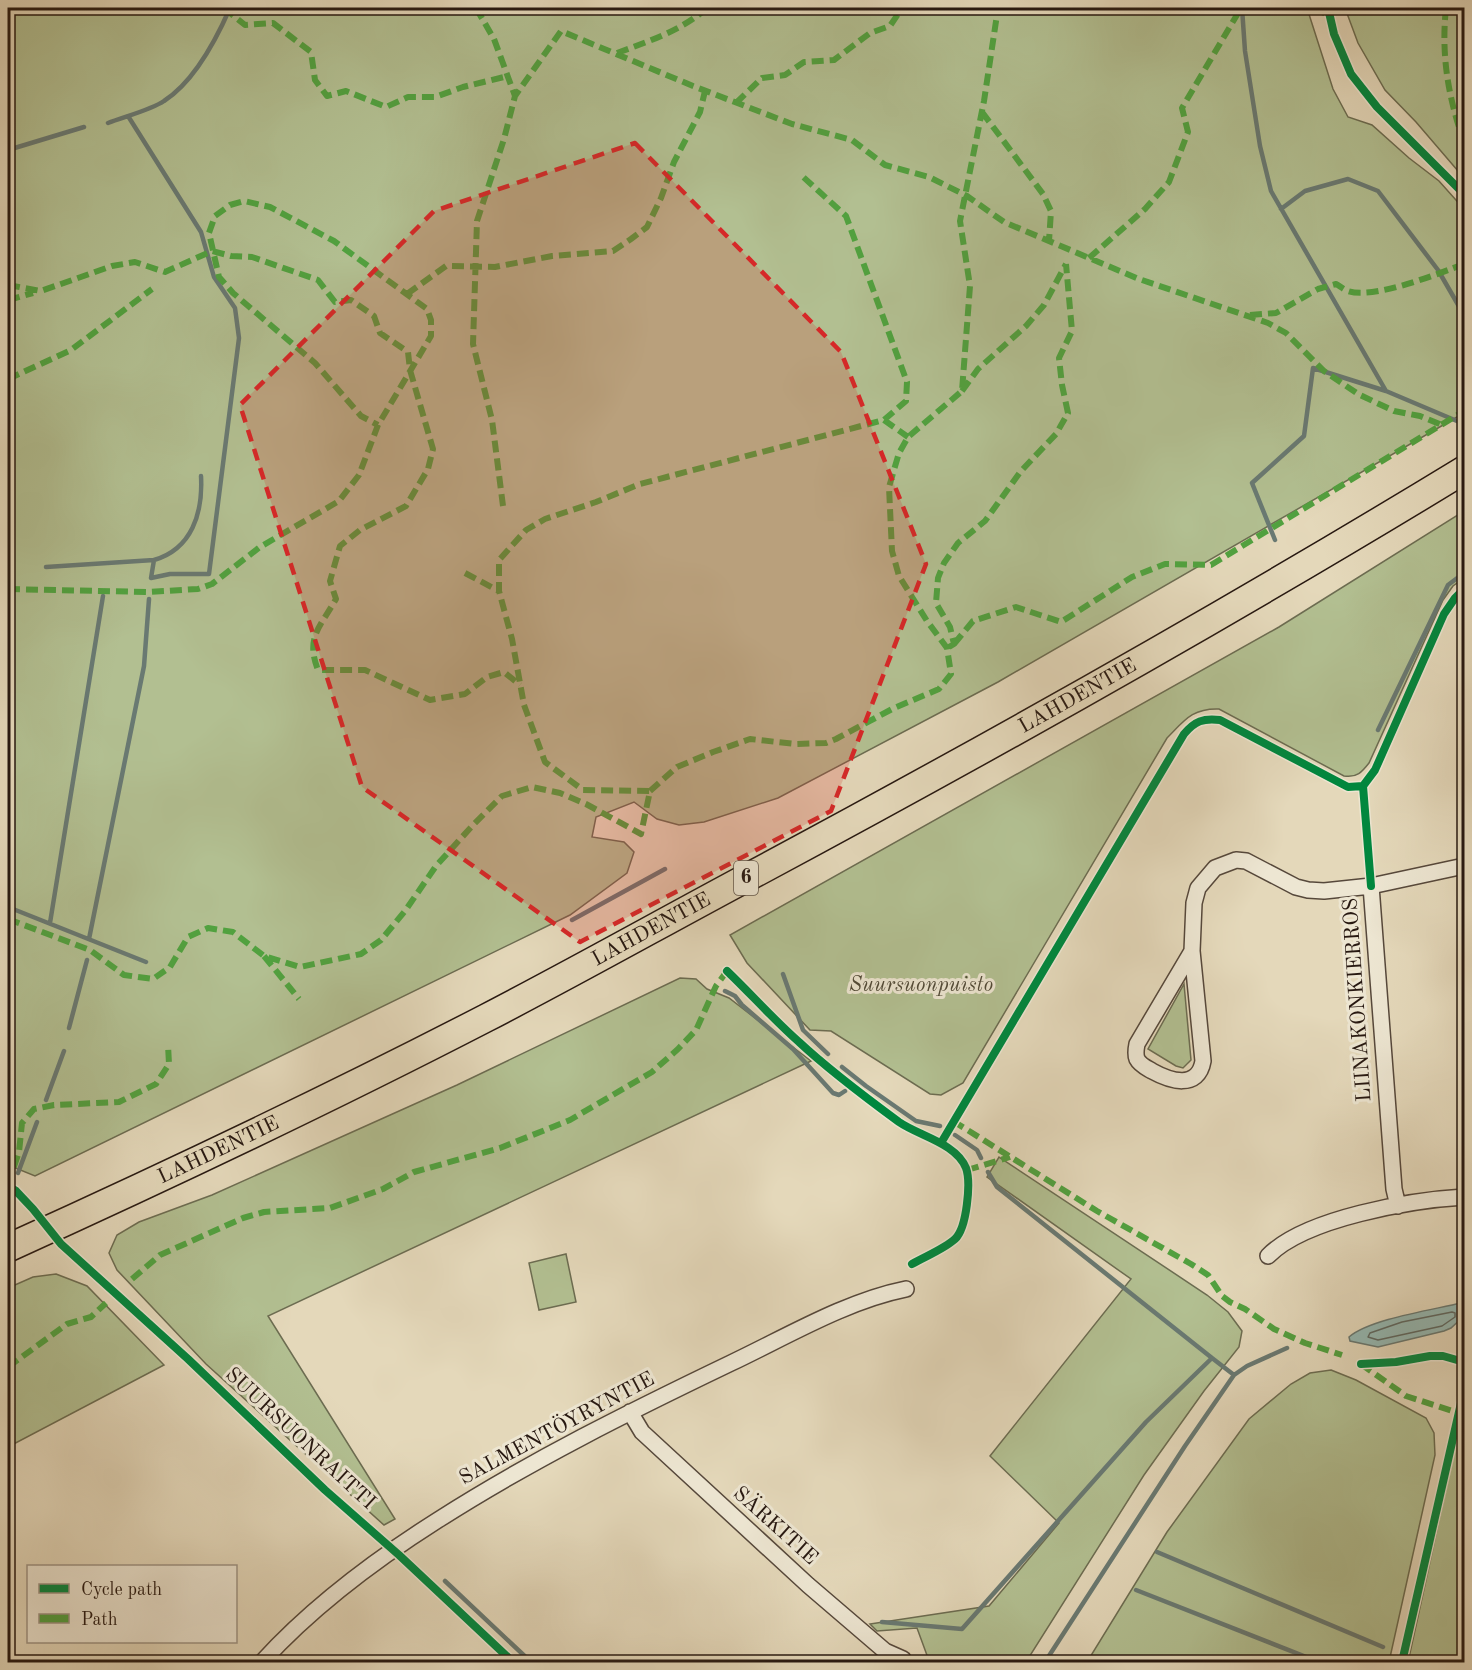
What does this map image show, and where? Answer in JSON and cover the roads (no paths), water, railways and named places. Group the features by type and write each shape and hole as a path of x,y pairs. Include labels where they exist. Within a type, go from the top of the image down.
{"highway":[{"name":"LAHDENTIE","path":"8,1248 233,1143 574,972 914,788 1342,544 1464,470"}],"street":[{"path":"1192,951 1137,1044 1137,1061 1171,1081 1179,1082 1190,1079 1202,1067 1203,1056 1192,951 1194,903 1198,888 1215,867 1236,860 1246,861 1296,887 1308,890 1324,891 1371,886"},
{"name":"LIINAKONKIERROS","path":"1398,1206 1394,1189 1371,886 1464,866"},
{"path":"1268,1256 1283,1243 1312,1229 1398,1206 1464,1197"},
{"name":"SALMENTÖYRYNTIE","path":"262,1662 338,1591 393,1549 522,1468 630,1412 842,1310 882,1294 906,1289"},
{"name":"SÄRKITIE","path":"630,1412 642,1432 808,1585 885,1651 903,1659"}],"water":[{"path":"1464,1304 1464,1316 1444,1331 1378,1347 1350,1341 1349,1337 1371,1325"}],"waterway":[{"path":"108,123 152,107 175,93 203,59 230,8"},
{"path":"1242,8 1245,51 1260,146 1271,191 1386,391"},
{"path":"128,116 201,232 214,277 235,308 239,338 209,574 170,574 151,578 154,560 178,547 192,528 200,503 201,476"},
{"path":"8,150 84,127"},
{"path":"1281,209 1305,191 1348,179 1378,191 1438,270 1464,315"},
{"path":"1275,540 1252,483 1304,436 1313,368 1386,391 1464,424"},
{"path":"46,567 154,560"},
{"path":"1378,730 1448,585 1464,573"},
{"path":"50,923 103,596"},
{"path":"89,939 144,666 149,599"},
{"path":"572,920 665,869"},
{"path":"8,907 146,962"},
{"path":"69,1028 87,960"},
{"path":"783,974 803,1030 828,1054"},
{"path":"725,991 735,996 742,1005 793,1049 833,1093 839,1095 845,1091"},
{"path":"46,1100 64,1051"},
{"path":"842,1067 916,1121 940,1126"},
{"path":"18,1173 37,1122"},
{"path":"955,1135 977,1150 981,1158"},
{"path":"988,1172 997,1187 1212,1358"},
{"path":"1045,1662 1185,1446 1234,1375 1247,1366 1287,1348"},
{"path":"882,1622 962,1629 1146,1422 1212,1358 1234,1375"},
{"path":"1157,1552 1383,1647"},
{"path":"445,1581 531,1662"},
{"path":"1136,1590 1319,1662"}],"park label":[{"name":"Suursuonpuisto","path":"921,985"}]}
